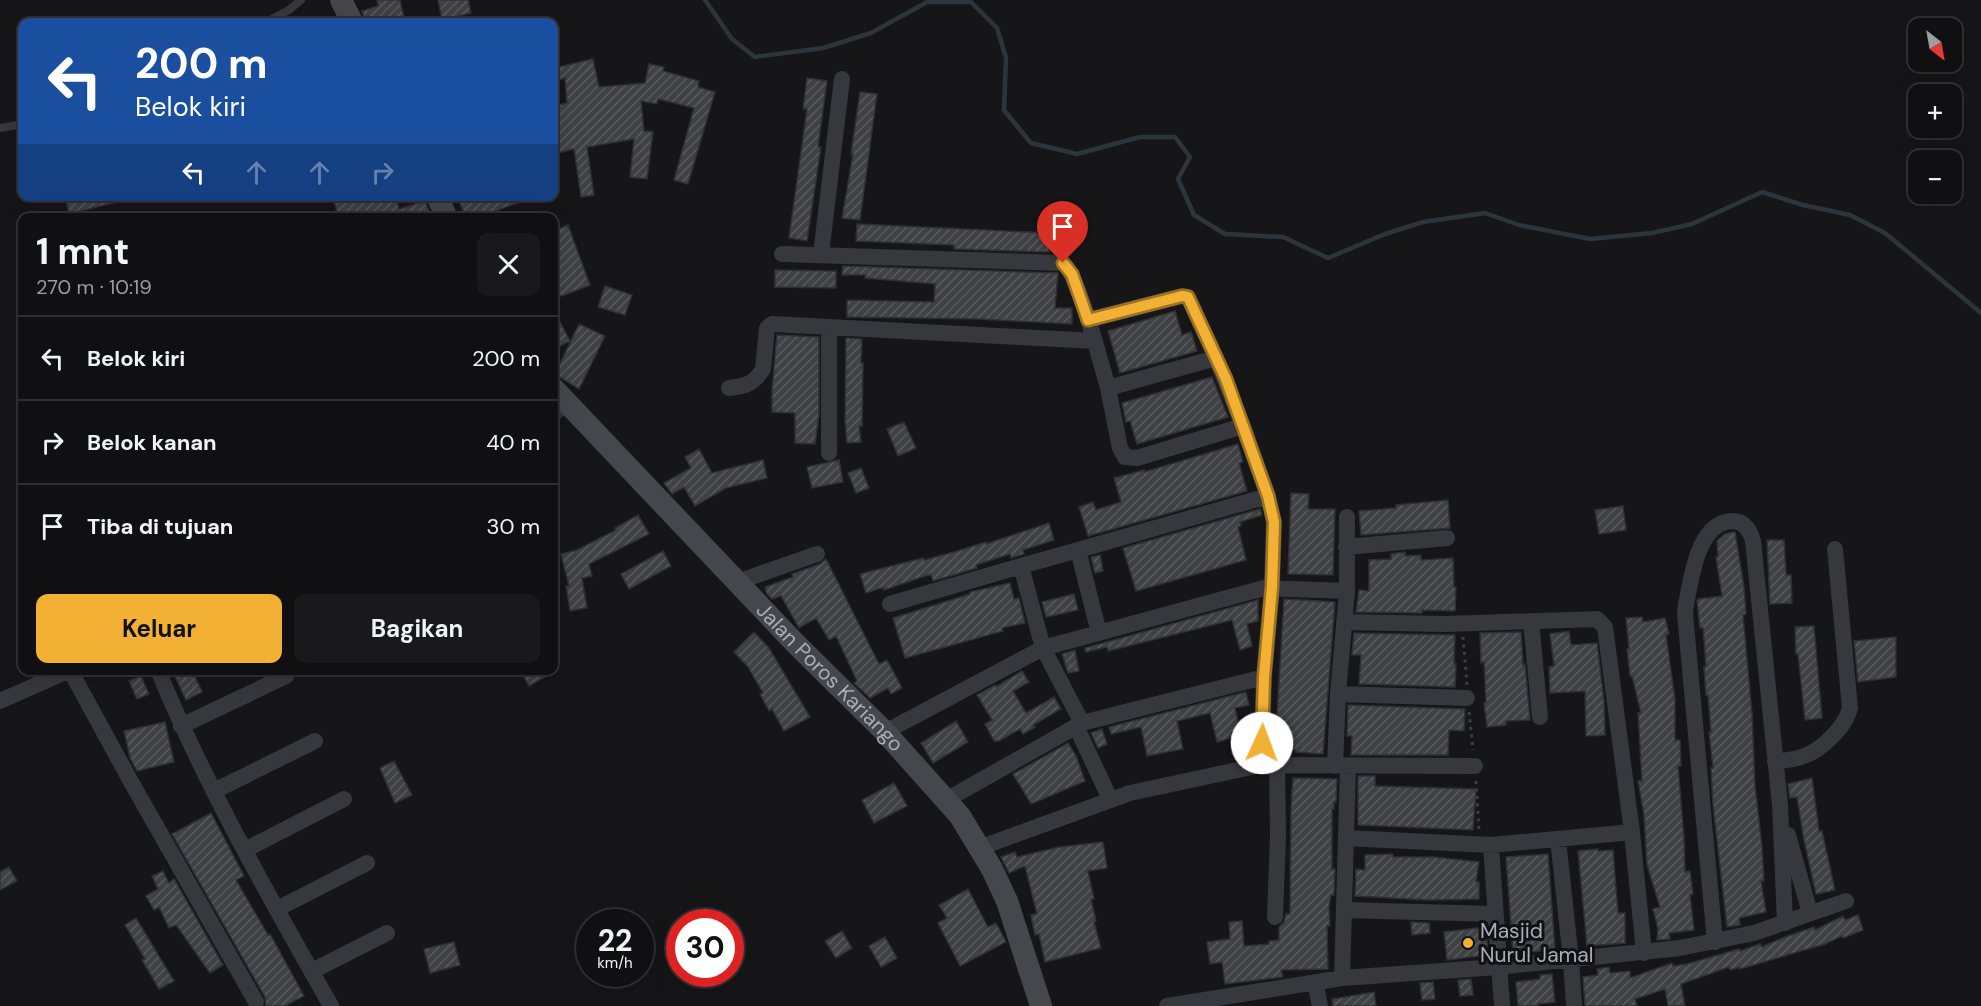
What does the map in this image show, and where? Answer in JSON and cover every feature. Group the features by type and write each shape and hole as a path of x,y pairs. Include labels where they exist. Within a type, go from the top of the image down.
{"main road":[{"path":"341,0 350,18"},
{"name":"Jalan Poros Kariango","path":"558,402 885,732 946,800 969,829 1007,901 1041,1006"}],"street":[{"path":"820,254 842,79"},
{"path":"782,254 1059,262 1066,265 1072,274 1088,320 1108,388 1120,448 1125,456 1137,458 1243,426"},
{"path":"1088,320 1182,296 1188,297 1216,358 1268,496 1274,532 1264,677 1269,765 1278,836 1275,917"},
{"path":"729,388 747,386 760,375 763,369 767,328 770,325 1095,341"},
{"path":"829,453 830,328"},
{"path":"1108,388 1216,358"},
{"path":"890,604 1268,496"},
{"path":"1342,978 1346,838 1338,694 1347,591 1347,517"},
{"path":"1715,942 1685,614 1700,547 1709,531 1722,522 1741,523 1749,531 1753,541 1780,805 1785,923"},
{"path":"1346,547 1446,538"},
{"path":"1775,762 1809,754 1842,728 1850,708 1835,549"},
{"path":"1078,550 1099,633"},
{"path":"737,582 817,554"},
{"path":"1021,566 1042,648 1079,725 1110,799"},
{"path":"885,732 1042,648 1272,587 1347,591"},
{"path":"1345,622 1462,623 1597,619 1605,627 1632,832 1644,953"},
{"path":"1531,621 1540,717"},
{"path":"0,701 59,675"},
{"path":"73,675 256,1002"},
{"path":"160,675 181,726 214,791 331,1006"},
{"path":"181,726 286,676"},
{"path":"946,800 1079,725 1264,677"},
{"path":"1338,694 1467,698"},
{"path":"214,791 315,741"},
{"path":"979,848 1130,793 1269,765 1475,766"},
{"path":"245,850 344,799"},
{"path":"1780,805 1810,913"},
{"path":"1346,838 1485,845 1632,832"},
{"path":"1558,839 1574,1006"},
{"path":"1485,845 1495,914 1502,1006"},
{"path":"277,909 367,864"},
{"path":"1167,1006 1342,978 1498,968 1644,953 1715,942 1754,933 1846,901"},
{"path":"1344,910 1495,914"},
{"path":"312,971 387,933"},
{"path":"1315,982 1320,1006"}],"lane":[{"path":"272,18 301,0"},
{"path":"0,128 18,125"}],"path":[{"path":"1462,623 1467,698 1485,845"}],"building":[{"path":"377,0 400,0 404,18 364,18 362,11 378,6"},
{"path":"438,0 468,0 471,13 442,18"},
{"path":"593,59 599,87 645,83 649,64 664,67 663,71 699,81 698,87 715,92 688,184 674,180 694,108 658,99 657,104 641,101 644,131 653,132 647,179 630,177 634,139 587,147 594,195 581,197 574,149 558,153 558,105 567,103 565,78 558,80 558,67"},
{"path":"807,78 827,81 818,147 821,147 807,241 789,238 807,109 803,109"},
{"path":"860,92 877,94 860,220 842,218 853,154 851,154"},
{"path":"66,201 121,201 73,213 69,213"},
{"path":"334,201 397,201 399,209 425,201 430,213 337,213"},
{"path":"459,201 523,201 490,213 463,213"},
{"path":"857,224 1050,233 1049,252 954,249 954,245 856,241"},
{"path":"568,225 590,285 562,296 558,294 558,229"},
{"path":"843,266 1058,273 1055,308 1072,308 1072,324 978,319 847,317 847,300 934,302 935,284 865,278 866,275 842,275"},
{"path":"775,270 836,271 836,288 775,287"},
{"path":"605,286 632,295 625,315 598,307"},
{"path":"1175,311 1182,335 1191,332 1197,351 1120,373 1108,331"},
{"path":"558,318 570,341 558,347"},
{"path":"579,324 605,336 579,389 558,376 558,368"},
{"path":"777,335 819,337 819,414 815,444 795,443 795,413 772,412"},
{"path":"846,338 862,339 862,426 859,426 861,442 847,443"},
{"path":"1212,377 1228,417 1137,444 1130,421 1126,422 1122,403"},
{"path":"904,422 916,448 898,456 887,429"},
{"path":"1238,444 1243,462 1239,463 1247,491 1088,536 1079,507 1093,502 1096,510 1121,502 1114,478 1144,470 1144,472"},
{"path":"699,449 712,473 763,460 767,478 726,488 695,506 684,487 672,494 664,483 691,468 685,457"},
{"path":"839,460 843,482 812,488 807,467"},
{"path":"861,468 869,488 856,493 848,473"},
{"path":"1291,493 1309,494 1308,509 1335,509 1333,575 1288,574"},
{"path":"1448,500 1450,528 1361,535 1359,511"},
{"path":"1623,506 1626,530 1599,534 1595,510"},
{"path":"1260,509 1262,515 1240,522 1241,526 1238,527 1246,560 1136,591 1123,548"},
{"path":"638,515 649,534 589,564 592,576 582,578 587,608 570,611 566,586 569,586 561,554 577,550 616,530 615,528"},
{"path":"1049,523 1054,540 1023,550 1024,554 1011,558 1010,554 976,565 977,568 933,581 931,574 884,590 884,587 866,593 860,574 923,558 924,560 986,542 986,544"},
{"path":"1735,532 1744,587 1746,614 1743,615 1764,881 1761,881 1766,912 1739,918 1740,925 1727,927 1713,805 1711,768 1713,768 1709,732 1711,732 1708,695 1706,695 1703,628 1700,628 1697,601 1722,596 1716,557 1718,557 1717,541 1725,534"},
{"path":"1767,540 1784,540 1786,575 1791,575 1792,603 1770,604"},
{"path":"663,551 671,566 629,589 621,574"},
{"path":"1405,552 1405,556 1421,555 1421,560 1453,558 1454,587 1456,587 1455,611 1356,612 1359,590 1369,591 1369,560 1391,559 1391,554"},
{"path":"1100,555 1103,571 1095,573 1091,557"},
{"path":"826,559 879,664 887,660 902,688 891,694 888,688 870,698 854,683 857,681 836,636 829,640 816,618 799,628 781,596 772,599 767,594 765,587 793,577 792,574 820,564"},
{"path":"1010,583 1014,599 1019,598 1025,623 905,658 893,618 970,594 970,592"},
{"path":"1074,594 1078,610 1046,617 1042,602"},
{"path":"1284,599 1335,602 1323,754 1275,749"},
{"path":"1258,600 1258,621 1247,624 1252,646 1240,650 1232,620 1108,651 1107,647 1086,652 1085,648"},
{"path":"1642,617 1643,622 1665,618 1669,634 1666,635 1675,699 1675,740 1680,740 1681,766 1678,766 1685,872 1690,871 1693,894 1690,894 1694,930 1669,933 1670,939 1657,940 1658,929 1653,909 1660,907 1647,865 1644,815 1638,781 1642,781 1638,713 1641,713 1632,676 1630,676 1627,649 1629,649 1626,618"},
{"path":"1814,626 1822,718 1805,720 1798,654 1796,654 1795,627"},
{"path":"1569,631 1571,645 1597,643 1604,701 1605,735 1586,736 1585,691 1550,693 1549,667 1554,666 1550,634"},
{"path":"754,632 769,648 810,717 784,731 772,709 769,711 760,694 763,693 748,667 734,652"},
{"path":"1521,632 1530,720 1506,721 1506,725 1487,727 1484,703 1486,702 1484,662 1481,663 1480,633"},
{"path":"1354,633 1455,635 1455,687 1359,684 1361,655 1352,655"},
{"path":"1896,637 1896,677 1858,682 1854,641"},
{"path":"1075,650 1079,671 1068,673 1062,654"},
{"path":"1022,671 1029,682 1013,691 1026,713 1054,697 1061,709 1033,725 1035,727 1023,734 1020,729 999,741 994,741 985,724 992,720 977,695 995,685 996,687"},
{"path":"174,675 194,675 202,692 186,700"},
{"path":"523,675 548,675 529,686"},
{"path":"141,676 149,694 137,699 129,681"},
{"path":"1246,692 1249,705 1235,708 1241,735 1217,742 1210,713 1177,721 1183,749 1147,756 1141,727 1111,734 1109,727"},
{"path":"1348,705 1465,709 1464,731 1449,730 1448,755 1351,755 1352,736 1347,736"},
{"path":"956,721 968,742 933,763 921,743"},
{"path":"165,722 174,762 137,771 130,758 124,731"},
{"path":"1102,729 1107,744 1098,748 1091,733"},
{"path":"1068,743 1076,756 1085,781 1031,804 1013,774"},
{"path":"394,761 412,795 395,803 380,768"},
{"path":"1358,776 1375,776 1375,786 1476,789 1473,830 1358,825"},
{"path":"1293,778 1337,779 1336,802 1332,809 1332,869 1335,869 1334,895 1331,895 1329,907 1330,926 1327,926 1328,969 1281,970 1283,977 1225,984 1222,962 1210,964 1207,942 1230,939 1229,922 1242,921 1244,946 1269,944 1269,941 1279,940 1279,927 1284,922 1286,914 1290,914"},
{"path":"1812,778 1819,831 1822,831 1835,890 1816,894 1797,797 1790,798 1788,784"},
{"path":"894,783 907,806 874,823 862,800"},
{"path":"211,813 244,876 236,880 268,935 270,934 304,996 285,1006 266,1006 265,997 172,834"},
{"path":"1103,842 1107,868 1088,871 1094,899 1091,899 1096,921 1094,922 1101,948 1045,962 1039,934 1035,935 1031,915 1037,914 1025,866 1009,873 1001,857 1015,852 1017,857 1059,847"},
{"path":"1598,849 1598,851 1613,850 1618,913 1625,913 1625,943 1587,946 1578,851"},
{"path":"1393,854 1393,857 1434,857 1479,862 1476,882 1479,882 1479,899 1427,900 1355,896 1356,869 1365,870 1365,855"},
{"path":"1548,854 1555,950 1513,953 1506,857"},
{"path":"9,867 17,881 0,890 0,872"},
{"path":"163,871 169,883 174,879 223,965 210,973 176,925 169,928 159,907 154,910 146,896 158,889 152,876"},
{"path":"968,889 988,927 996,923 1006,942 960,966 938,923 947,918 939,905"},
{"path":"1858,915 1863,930 1843,938 1842,936 1825,944 1740,969 1740,967 1730,970 1729,967 1681,984 1685,1006 1668,1006 1665,989 1635,999 1637,1006 1585,1006 1583,977 1598,975 1597,969 1609,967 1610,973 1630,971 1630,978 1672,963 1673,966 1687,964 1760,944 1762,947 1814,927 1815,930 1843,916 1845,920"},
{"path":"136,918 174,981 159,989 125,925"},
{"path":"1411,922 1429,923 1430,933 1412,935"},
{"name":"Masjid Nurul Jamal","path":"1486,927 1488,955 1447,960 1444,932"},
{"path":"842,931 852,948 836,958 825,941"},
{"path":"885,937 897,958 881,967 869,946"},
{"path":"454,942 460,965 430,973 424,949"},
{"path":"1552,974 1555,1002 1538,1004 1538,1006 1518,1006 1516,982 1540,979 1540,975"},
{"path":"1471,979 1473,995 1460,996 1458,980"},
{"path":"1433,982 1435,999 1422,1000 1420,983"},
{"path":"1374,992 1376,1006 1333,1006 1332,999"}],"waterway":[{"path":"705,0 732,39 755,57 823,48 871,33 927,2 971,2 997,28 1006,58 1004,110 1031,143 1077,154 1140,137 1175,137 1190,157 1178,179 1194,215 1225,234 1283,237 1328,258 1385,234 1423,222 1485,213 1519,225 1590,239 1652,233 1692,224 1762,192 1803,205 1850,215 1885,233 1981,313"}],"place":[{"name":"Masjid Nurul Jamal","path":"1468,943"}],"route":[{"path":"1063,263 1072,274 1088,320 1182,296 1188,297 1191,299 1221,366 1268,496 1274,522 1262,743"}]}
